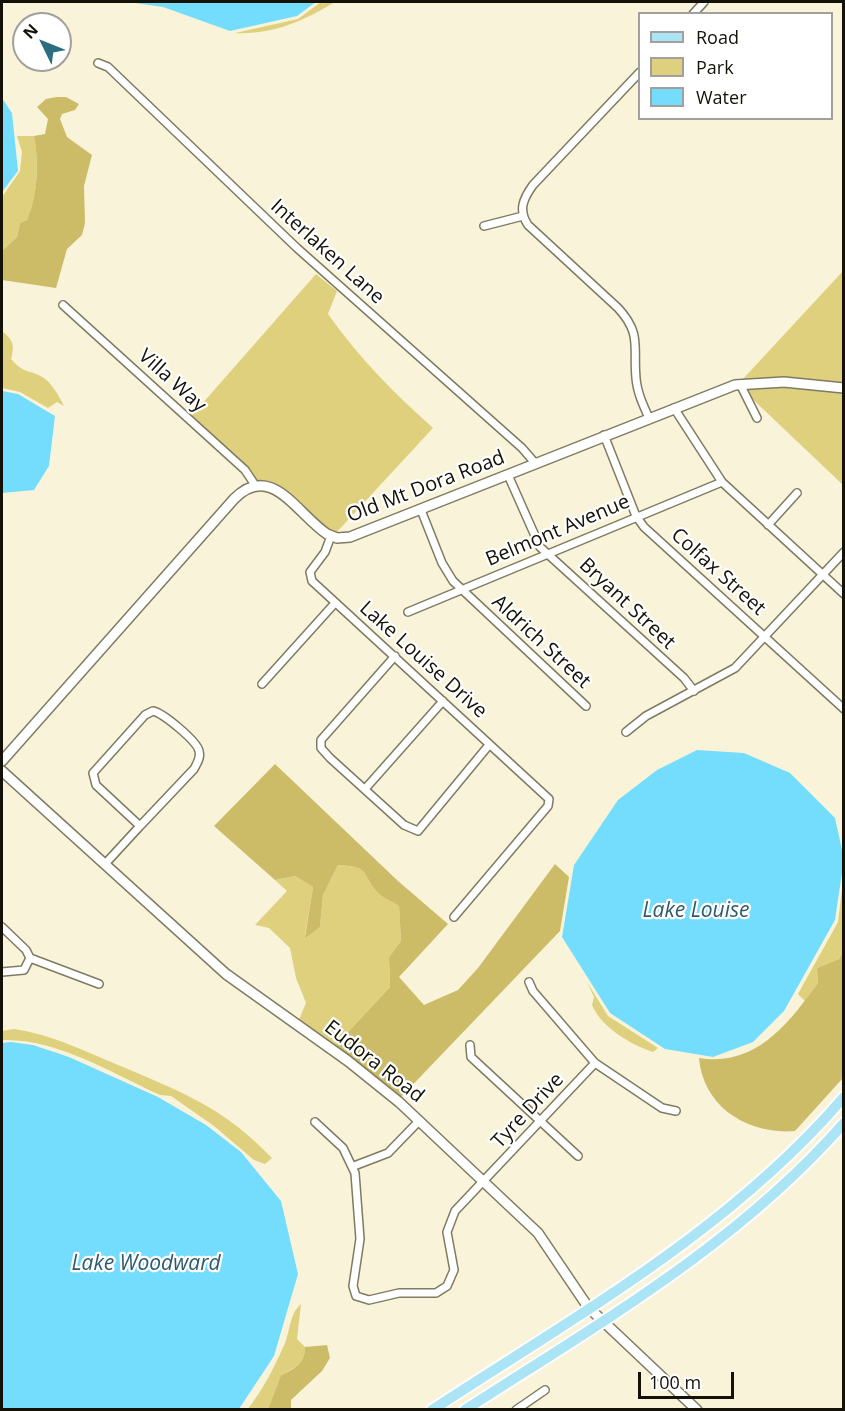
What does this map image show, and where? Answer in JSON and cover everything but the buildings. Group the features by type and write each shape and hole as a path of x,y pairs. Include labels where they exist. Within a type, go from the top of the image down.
{"main road":[{"path":"432,1410 675,1251 755,1188 803,1143 843,1097"},
{"path":"465,1410 685,1266 741,1224 793,1176 843,1123"}],"street":[{"name":"Interlaken Lane","path":"98,63 108,68 297,248 536,463"},
{"path":"638,73 533,185 523,201 523,216 540,238 618,308 630,323 636,339 637,386 649,418"},
{"path":"484,226 523,216"},
{"name":"Villa Way","path":"63,305 245,470 255,485"},
{"name":"Old Mt Dora Road","path":"255,485 275,489 331,536 343,538 364,533 604,435 740,384 784,382 843,388"},
{"path":"740,384 757,418"},
{"path":"674,408 722,482 843,594"},
{"name":"Colfax Street","path":"604,435 636,516 650,534 843,709"},
{"name":"Bryant Street","path":"508,475 540,547 684,678 694,691"},
{"name":"Belmont Avenue","path":"408,612 722,482"},
{"path":"2,761 234,499 243,490 255,485"},
{"path":"768,525 797,493"},
{"name":"Aldrich Street","path":"421,510 442,563 460,589 586,706"},
{"name":"Lake Louise Drive","path":"331,536 325,552 310,574 312,581 549,799 548,806 454,917"},
{"path":"626,732 646,716 735,668 843,552"},
{"path":"262,684 335,603"},
{"path":"395,656 321,740 321,748 404,825 418,831 489,745"},
{"path":"365,789 443,701"},
{"path":"105,864 194,769 199,758 197,746 163,715 153,711 145,715 93,773 96,785 140,826"},
{"name":"Eudora Road","path":"2,771 226,974 370,1078 419,1121 538,1233 588,1307 697,1410"},
{"path":"2,927 26,950 30,958 99,984"},
{"path":"2,972 24,969 30,958"},
{"path":"529,982 533,991 595,1063 662,1108 676,1111"},
{"path":"470,1045 471,1057 578,1156"},
{"name":"Tyre Drive","path":"354,1166 360,1239 352,1286 356,1296 363,1300 399,1293 436,1293 447,1287 454,1270 447,1237 448,1226 455,1211 595,1063"},
{"path":"315,1122 343,1148 354,1166 388,1153 419,1121"},
{"path":"516,1410 545,1390"}],"green space":[{"path":"321,2 335,2 311,15 275,29 235,33 298,19"},
{"path":"17,136 34,136 37,157 35,190 27,220 20,223 17,237 2,251 2,197 20,171 22,152"},
{"path":"843,271 843,384 783,379 742,380"},
{"path":"316,274 337,291 328,314 340,330 377,374 433,428 335,534 328,531 270,483 256,481 187,421"},
{"path":"2,331 12,343 11,359 24,370 44,378 56,391 64,406 57,402 48,408 20,392 2,388"},
{"path":"748,386 843,391 843,485 743,390"},
{"path":"338,865 361,869 378,893 399,906 401,941 389,957 390,987 334,1047 298,1022 306,1003 296,978 290,948 269,928 255,925 287,891 275,880 295,876 313,887 305,936 320,927 323,895"},
{"path":"843,882 843,952 839,959 817,968 818,983 805,1001 798,994 838,922"},
{"path":"587,982 608,1016 658,1048 653,1052 644,1049 609,1028 592,1005 594,997"},
{"path":"14,1029 43,1035 70,1045 184,1094 237,1126 272,1158 265,1164 254,1160 214,1126 171,1096 160,1095 103,1067 63,1051 22,1041 2,1040 2,1031"},
{"path":"301,1304 297,1339 305,1347 303,1358 298,1365 281,1375 268,1409 247,1410 273,1369 285,1343 292,1317"}],"shaded area":[{"path":"66,97 79,104 75,110 62,114 60,119 67,137 92,155 84,186 85,223 82,235 67,249 56,288 2,280 2,251 17,237 20,223 27,220 31,210 37,168 34,136 45,134 48,119 37,107 46,99"},
{"path":"275,764 398,881 448,924 399,977 424,1005 458,990 478,968 555,864 569,877 560,931 400,1098 334,1047 390,987 389,957 401,941 399,906 378,893 361,869 338,865 323,895 320,927 305,938 313,887 295,876 275,880 214,826"},
{"path":"843,952 843,1078 795,1131 778,1131 745,1123 719,1104 709,1091 702,1075 699,1058 719,1059 737,1056 769,1039 795,1013 818,983 817,968 839,959"},
{"path":"327,1345 330,1358 322,1371 291,1400 291,1409 268,1409 281,1375 301,1362 305,1347"}],"water":[{"path":"128,2 316,2 297,16 230,31 163,7"},
{"path":"2,98 12,113 18,171 2,192"},
{"path":"2,391 18,394 55,416 49,466 34,490 2,493"},
{"name":"Lake Louise","path":"697,750 744,753 790,773 835,818 844,859 835,920 784,1011 753,1042 713,1057 665,1049 610,1013 562,937 574,865 618,800 657,770"},
{"name":"Lake Woodward","path":"2,1043 33,1045 69,1057 158,1097 206,1125 241,1152 281,1201 298,1274 274,1356 239,1409 2,1409"}]}
